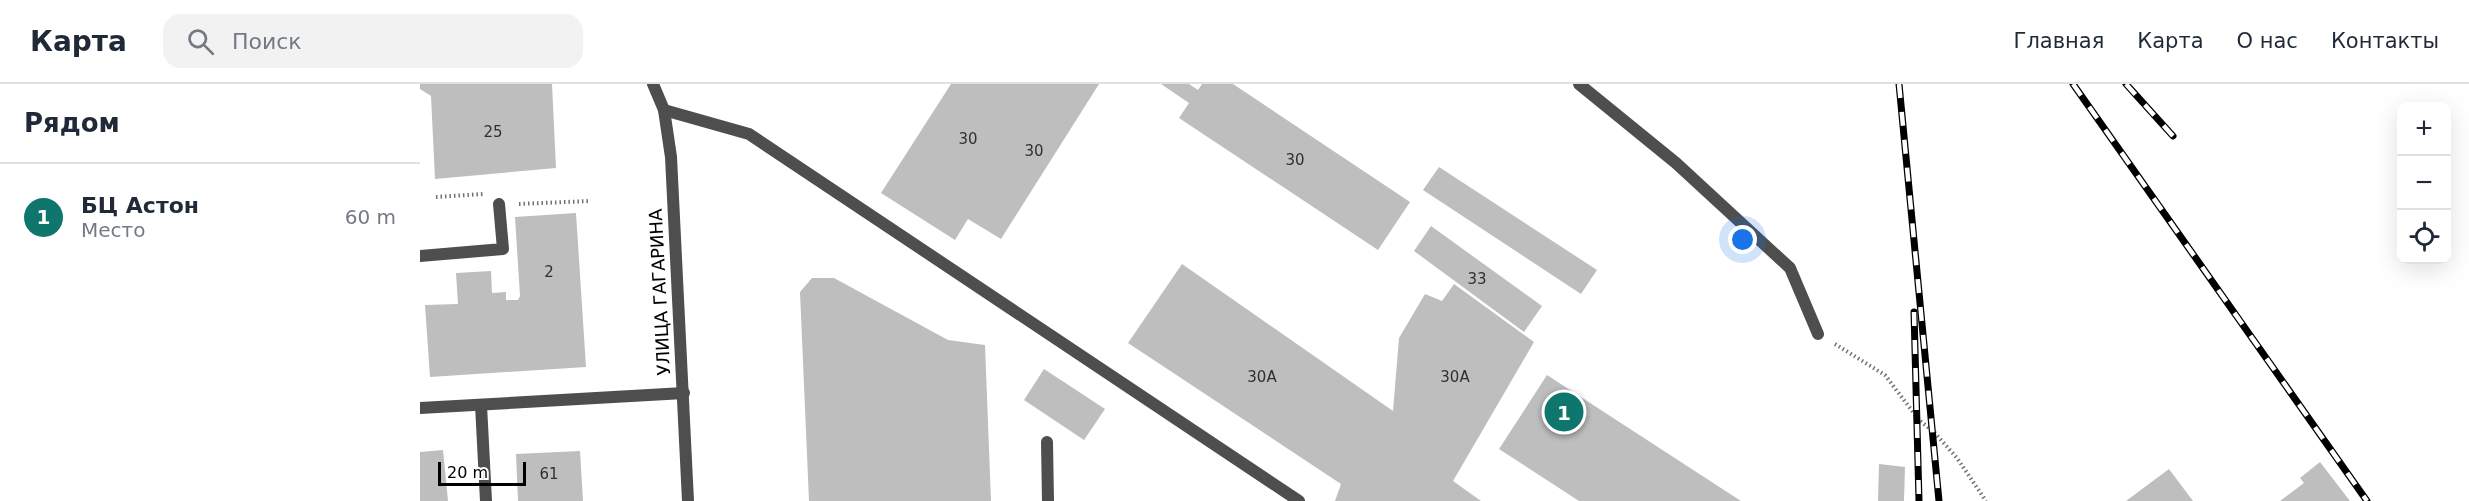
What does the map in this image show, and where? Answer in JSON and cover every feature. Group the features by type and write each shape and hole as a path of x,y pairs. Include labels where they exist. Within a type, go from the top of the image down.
{"street":[{"name":"УЛИЦА ГАГАРИНА","path":"652,84 664,110 671,157 688,501"},
{"path":"1579,84 1676,163 1790,268 1818,334"},
{"path":"664,110 749,134 1299,501"},
{"path":"420,256 503,249 499,204"},
{"path":"420,408 684,393"},
{"path":"481,405 486,501"},
{"path":"1047,442 1048,501"}],"path":[{"path":"436,197 498,193 499,204 590,201"},
{"path":"1818,334 1885,375 1919,420 1934,432 1957,458 1986,501"}],"building":[{"path":"420,84 552,84 556,168 435,179 431,96 420,89"},
{"path":"951,84 1099,84 1001,239 968,219 955,240 881,193"},
{"path":"1161,84 1189,84 1198,90 1202,84 1233,84 1410,202 1378,250 1179,118 1189,103"},
{"path":"1439,167 1597,270 1581,294 1423,190"},
{"path":"576,213 586,367 430,377 425,305 458,304 456,273 491,271 492,293 506,292 506,300 518,300 520,296 515,217"},
{"path":"1431,226 1542,306 1524,332 1414,251"},
{"path":"1182,264 1393,411 1399,338 1425,294 1442,301 1454,284 1534,342 1453,481 1481,501 1335,501 1341,484 1128,343"},
{"path":"812,278 834,278 948,340 985,345 991,501 809,501 800,292"},
{"path":"1044,369 1105,409 1084,440 1024,400"},
{"path":"1547,375 1741,501 1579,501 1499,449"},
{"path":"443,450 448,501 420,501 420,452"},
{"path":"580,451 583,501 518,501 516,454"},
{"path":"2320,462 2350,501 2280,501 2304,483 2300,478"},
{"path":"1879,464 1905,467 1904,501 1878,501"},
{"path":"2169,469 2193,501 2126,501"}],"railway":[{"path":"1899,84 1939,501"},
{"path":"2073,84 2367,501"},
{"path":"2126,84 2173,136"},
{"path":"1914,312 1919,501"}],"place":[{"name":"БЦ Астон","path":"1564,412"}]}
